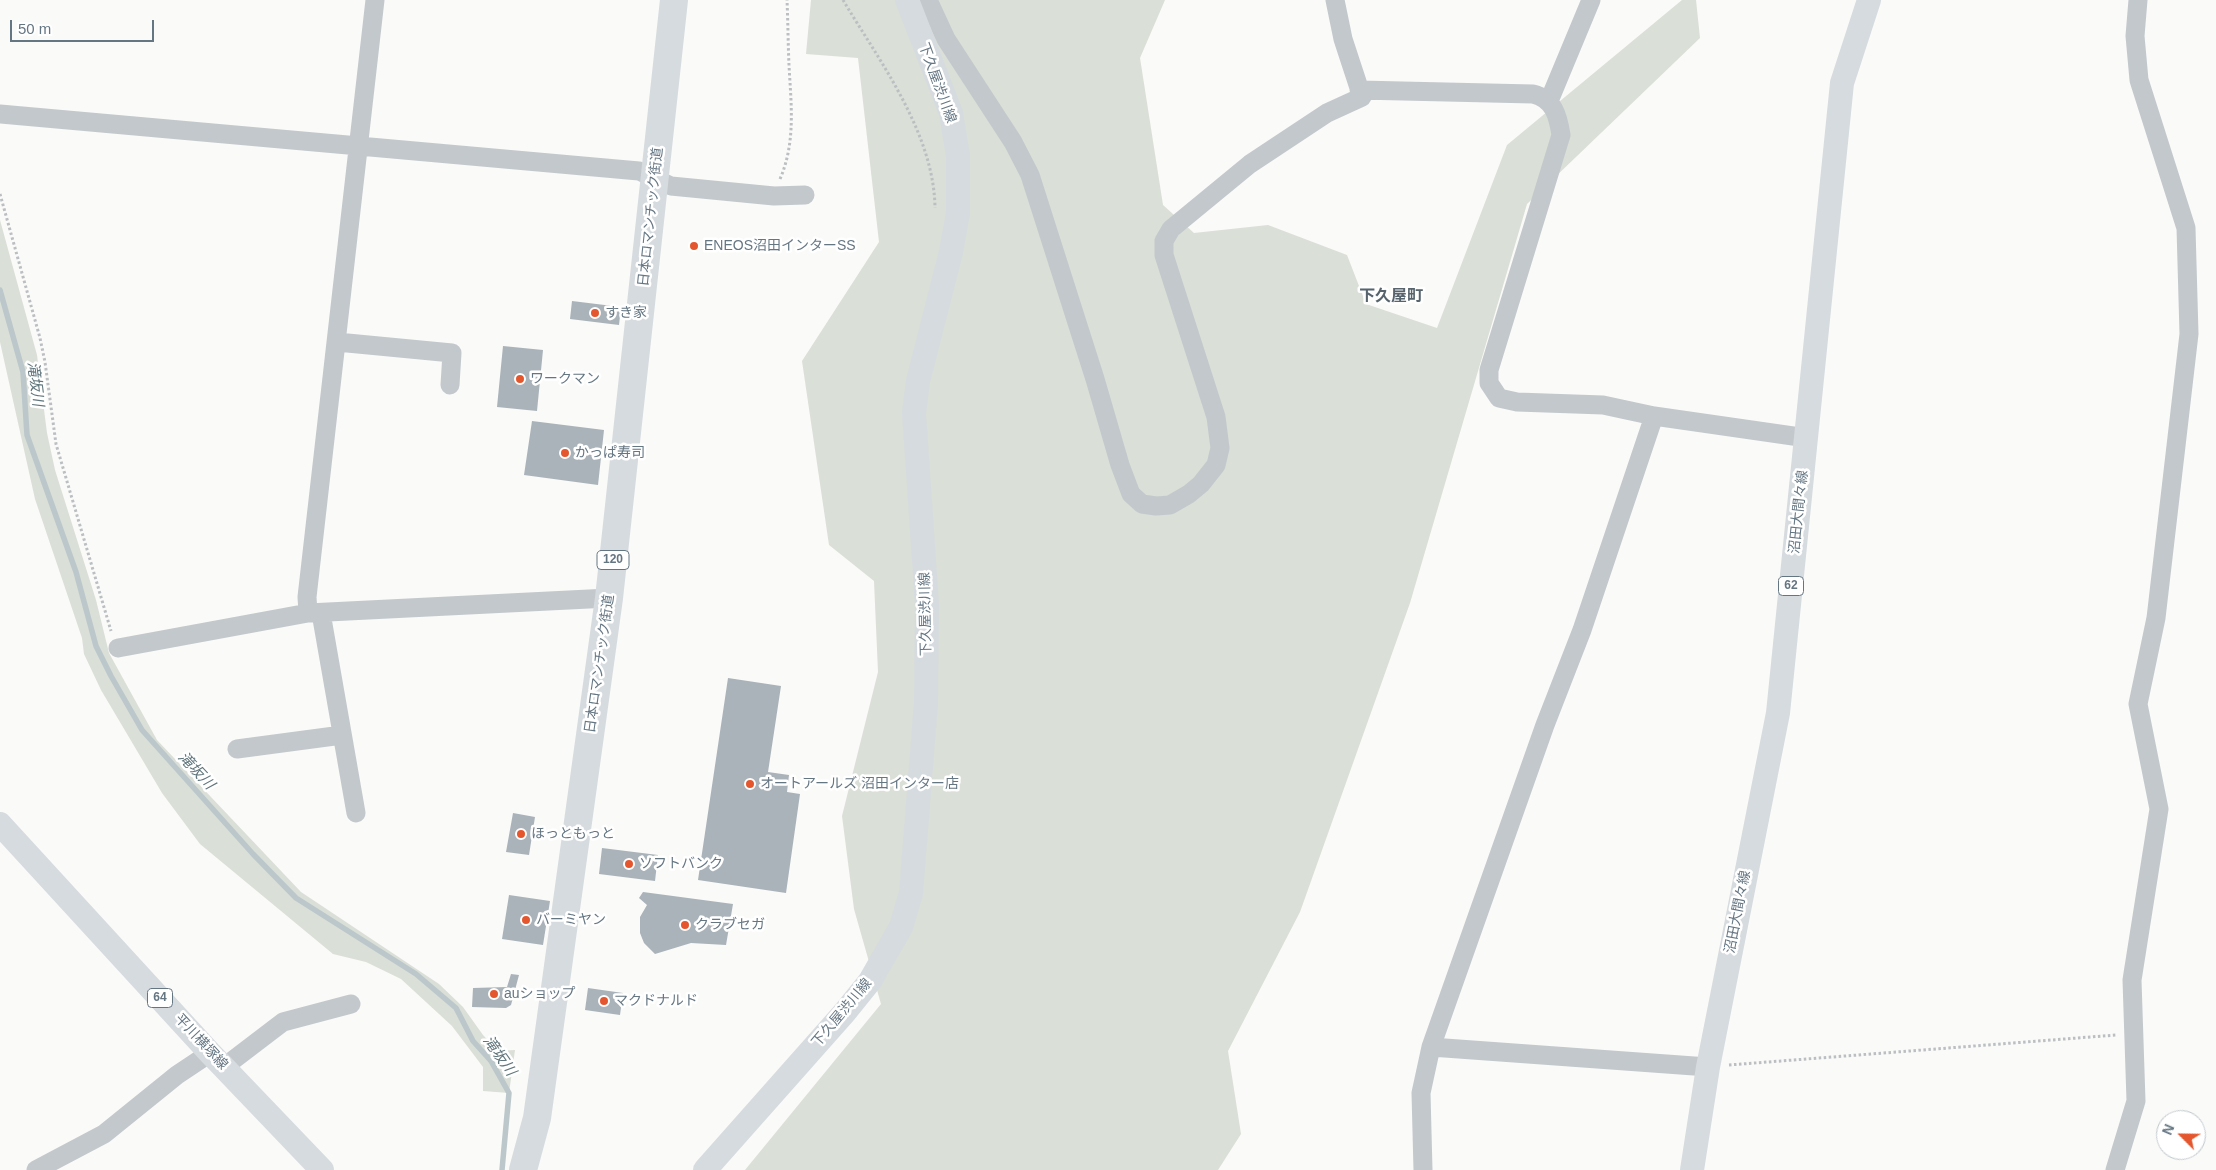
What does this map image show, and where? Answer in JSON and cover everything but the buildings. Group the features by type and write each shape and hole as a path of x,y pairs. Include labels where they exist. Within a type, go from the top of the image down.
{"highway":[{"name":"日本ロマンチック街道","path":"523,1170 537,1118 609,598 674,0"},
{"name":"日本ロマンチック街道","path":"537,1118 544,1170"}],"main road":[{"name":"下久屋渋川線","path":"704,1170 845,1012 870,981 901,927 910,893 926,692 927,605 914,412 918,382 951,252 958,213 958,156 951,113 907,0"},
{"name":"沼田大間々線","path":"1692,1170 1708,1067 1778,713 1842,83 1869,0"},
{"name":"平川横塚線","path":"0,824 217,1060 322,1170"}],"street":[{"path":"356,813 342,735 314,613 307,597 375,0"},
{"path":"928,0 946,39 1013,142 1030,174 1095,379 1120,465 1131,494 1142,504 1156,506 1170,505 1189,494 1201,484 1216,465 1220,448 1216,417 1164,255 1164,241 1171,228 1242,170 1327,113 1362,98 1343,39 1334,0"},
{"path":"1549,100 1591,0"},
{"path":"2116,1170 2136,1101 2132,980 2160,809 2138,704 2156,618 2189,334 2186,228 2140,80 2135,36 2138,0"},
{"path":"1359,90 1533,94 1543,96 1549,100 1556,114 1561,135 1489,370 1489,383 1499,398 1517,402 1603,405 1654,416 1807,438"},
{"path":"0,114 639,172 671,186 774,196 805,196"},
{"path":"336,342 452,353 450,385"},
{"path":"1423,1170 1421,1093 1431,1047 1545,725 1582,630 1654,416"},
{"path":"118,648 314,613 609,598"},
{"path":"237,749 342,735"},
{"path":"36,1170 104,1134 177,1075 217,1060 283,1022 351,1004"},
{"path":"1431,1047 1708,1067"}],"path":[{"path":"774,196 788,161 791,142 792,108 787,0"},
{"path":"843,0 912,114 935,188 935,216"},
{"path":"0,194 40,338 56,444 110,629 118,648"},
{"path":"1708,1067 2133,1033"}],"shaded area":[{"path":"811,0 1165,0 1140,58 1163,205 1194,233 1268,225 1347,255 1366,304 1437,328 1507,145 1682,0 1696,0 1700,38 1527,204 1410,603 1300,912 1228,1051 1241,1134 1218,1170 745,1170 881,1004 854,909 842,816 878,672 874,581 829,545 802,361 879,242 858,58 806,54"},
{"path":"0,220 37,355 47,433 55,470 96,600 109,653 157,740 301,892 439,984 463,1007 483,1035 498,1051 515,1050 509,1093 483,1091 483,1067 452,1026 401,979 366,962 333,954 200,844 162,793 101,690 84,654 82,638 35,499 0,342"}],"waterway":[{"name":"滝坂川","path":"0,290 23,372 27,435 76,572 96,646 111,676 142,730 253,854 296,898 416,974 456,1008 473,1041 491,1061 509,1093 502,1170"}],"place":[{"name":"ENEOS沼田インターSS","path":"694,246"},
{"name":"すき家","path":"595,313"},
{"name":"ワークマン","path":"520,379"},
{"name":"かっぱ寿司","path":"565,453"},
{"name":"オートアールズ 沼田インター店","path":"750,784"},
{"name":"ほっともっと","path":"521,834"},
{"name":"ソフトバンク","path":"629,864"},
{"name":"バーミヤン","path":"526,920"},
{"name":"クラブセガ","path":"685,925"},
{"name":"auショップ","path":"494,994"},
{"name":"マクドナルド","path":"604,1001"}],"district":[{"name":"下久屋町","path":"1391,297"}]}
